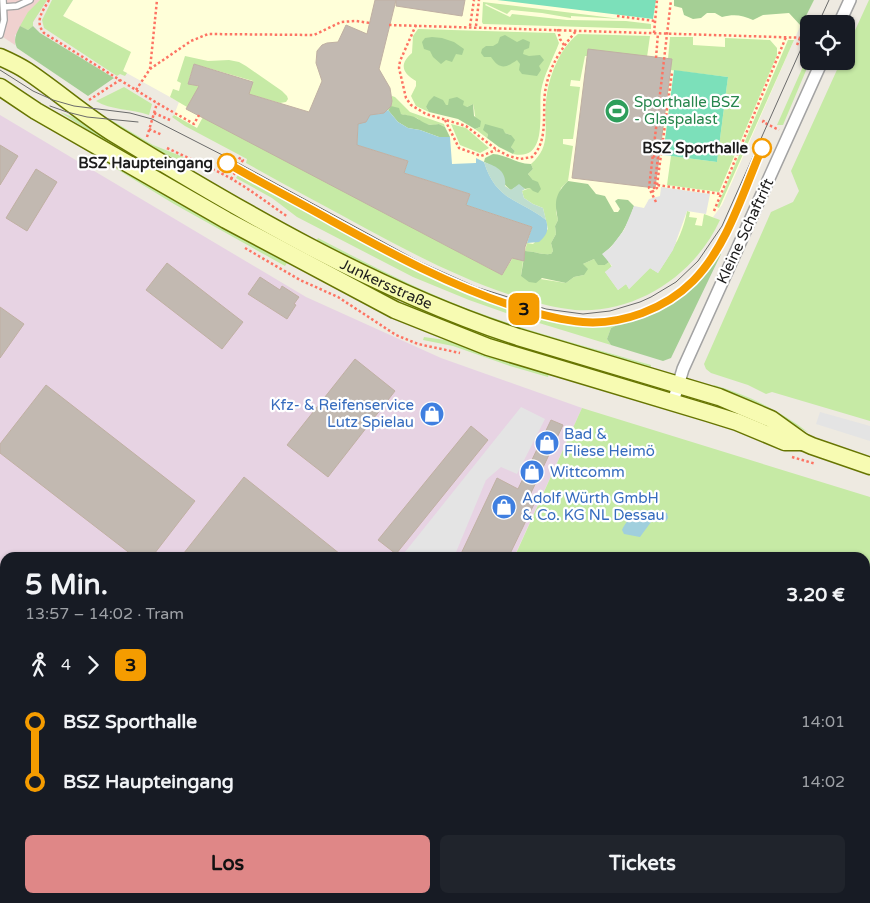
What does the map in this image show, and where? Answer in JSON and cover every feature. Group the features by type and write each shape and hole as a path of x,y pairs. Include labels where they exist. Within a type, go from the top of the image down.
{"main road":[{"name":"Junkersstraße","path":"0,57 26,70 87,117 167,166 285,232 405,294 486,326 719,397 771,419 803,442 870,466"},
{"name":"Junkersstraße","path":"0,87 36,110 226,220 395,310 488,347 737,422 785,442 803,442"}],"street":[{"path":"843,15 850,0"},
{"name":"Kleine Schaftrift","path":"673,402 683,369 818,70"}],"lane":[{"path":"0,36 4,20 3,0"},
{"path":"4,7 17,0"},
{"path":"4,7 17,6 30,0"}],"path":[{"path":"49,0 39,20 40,28 44,33 194,124 199,115"},
{"path":"150,69 156,0"},
{"path":"470,26 474,0"},
{"path":"476,26 479,0"},
{"path":"654,33 658,0"},
{"path":"656,202 649,188 671,0"},
{"path":"617,16 655,21"},
{"path":"136,90 150,69 191,41 208,34 314,35 341,22 356,21 370,23"},
{"path":"389,24 667,34 786,36 800,38 797,45"},
{"path":"416,25 400,61 406,98 411,105 418,111 466,126 497,150 520,159 526,159 536,153 543,130 546,85 564,45 577,30"},
{"path":"558,29 560,39 564,45"},
{"path":"656,58 658,33"},
{"path":"714,211 786,36"},
{"path":"652,192 657,188 672,72"},
{"path":"94,105 88,101 120,80"},
{"path":"155,141 147,137 157,103"},
{"path":"154,112 170,120"},
{"path":"445,120 459,148 481,156 491,150 497,150"},
{"path":"764,120 763,122 789,134"},
{"path":"149,129 162,134"},
{"path":"163,146 231,179 256,194 290,219"},
{"path":"231,179 233,173 243,160 237,156"},
{"path":"657,185 721,194"}],"shaded area":[{"path":"0,0 47,0 33,22 33,26 15,35 15,45 0,35"},
{"path":"73,0 814,0 806,15 800,15 800,27 722,205 713,217 716,219 713,227 542,296 255,161 174,115 179,102 123,71 130,52 63,16"},
{"path":"0,115 306,297 441,358 582,408 516,552 0,552"},
{"path":"484,162 500,170 504,176 505,186 511,190 519,184 525,189 522,191 524,198 543,208 546,220 502,192 489,175"},
{"path":"661,187 710,194 706,214 687,211 673,250 658,273 650,268 629,289 626,284 618,290 605,272 612,266 602,254 611,247 624,230 634,206 644,208 649,199 660,196"},
{"path":"521,407 545,419 517,474 501,467 486,480 456,552 405,552"},
{"path":"820,412 870,426 870,441 816,424"}],"green space":[{"path":"40,0 47,0 33,22 33,26 28,30 20,26 28,12"},
{"path":"52,0 73,0 63,16 131,52 123,71 127,73 125,76 120,74 117,76 44,28 42,20"},
{"path":"497,0 656,0 653,19"},
{"path":"674,0 814,0 806,15 800,15 800,25 789,13 763,15 753,20 738,15 722,17 715,13 707,13 701,18 693,19 684,15 682,8 674,6"},
{"path":"870,0 870,421 772,392 766,394 748,385 711,373 704,364 771,212 793,202 799,191 791,171 837,70 855,70 855,30"},
{"path":"483,2 621,19 571,16 571,18 511,10 507,14 485,5 510,17 512,14 567,20 626,21 651,24 651,29 483,24"},
{"path":"20,26 28,30 33,26 40,33 114,78 88,96 17,48 15,40"},
{"path":"418,29 555,33 559,43 542,85 539,133 537,143 532,150 524,154 513,154 515,151 511,147 511,135 505,133 488,134 487,138 475,129 480,127 473,104 467,107 448,105 426,107 429,112 416,106 411,96 416,86 416,81 405,72 404,65 412,53 413,36"},
{"path":"578,34 650,36 647,57 585,56 580,81 571,80 570,86 580,87 573,139 563,139 563,144 573,146 568,181 561,188 556,212 558,220 555,226 556,234 551,243 553,251 551,254 547,254 525,251 527,243 533,244 548,229 543,208 524,198 522,191 530,188 533,180 528,174 533,169 531,164 538,157 545,142 545,111 552,74 565,48"},
{"path":"505,35 517,42 523,39 530,42 529,48 524,50 523,54 529,56 540,55 544,60 539,66 541,70 537,76 522,74 517,60 501,66 491,57 484,57 481,53 482,49 498,43 500,37"},
{"path":"432,37 454,42 464,49 462,55 456,54 452,62 446,60 441,64 433,57 430,51 424,49 422,42 425,38"},
{"path":"670,37 693,37 693,45 725,47 725,38 770,40 777,48 777,55 719,192 667,185 671,156 717,162 728,77 670,70 668,59"},
{"path":"788,40 794,40 719,208 717,207"},
{"path":"185,56 208,61 229,60 239,62 282,91 288,99 286,102 280,103 256,96 254,103 247,100 253,81 194,64 188,83 200,87 187,107 170,97 173,89 179,91 181,83 177,81"},
{"path":"674,70 728,77 717,162 663,155"},
{"path":"801,70 806,70 783,125 777,125"},
{"path":"124,87 152,104 149,115 108,106 96,101"},
{"path":"0,94 176,201 287,263 285,266 174,204 0,98"},
{"path":"392,96 410,112 444,124 445,127 439,124 424,124 417,118 401,114 391,106"},
{"path":"434,96 443,100 446,105 448,105 449,99 457,97 464,101 463,105 467,107 473,104 474,116 481,121 480,127 475,129 458,119 429,112 426,107"},
{"path":"391,106 399,108 401,114 414,117 428,124 439,124 445,127 450,137 439,137 408,128 398,122 388,110"},
{"path":"60,112 73,117 294,250 109,144"},
{"path":"174,115 197,128 203,117 502,275 514,256 523,261 521,276 566,283 574,277 584,275 583,264 594,259 605,265 609,262 612,267 605,272 618,290 626,284 629,289 650,268 658,273 672,251 687,211 690,212 689,217 697,218 695,225 702,226 704,214 720,220 709,240 695,258 679,274 661,287 641,298 598,310 561,308 500,291 460,276 422,258 246,163 247,159 185,126 172,117"},
{"path":"105,120 111,120 153,145 191,160 191,162 189,164 157,151"},
{"path":"451,124 466,128 489,148 480,153 460,145"},
{"path":"485,124 503,129 505,133 511,135 515,140 511,147 515,151 513,154 487,138 488,134 483,130"},
{"path":"493,154 521,163 531,164 533,169 528,174 533,180 538,182 541,189 538,193 530,188 525,189 519,185 511,190 503,183 493,167 484,162 485,158"},
{"path":"239,173 416,270 481,299 514,311 548,320 583,325 617,325 611,328 607,339 611,345 506,313 413,277 297,217 272,198 236,178"},
{"path":"568,181 588,184 596,194 605,196 614,212 618,212 620,209 615,201 618,199 628,200 634,206 632,213 618,238 603,254 609,262 605,265 598,265 594,259 583,264 588,269 584,275 574,277 566,283 542,278 536,283 529,282 521,276 525,251 551,254 553,251 551,243 556,234 555,226 558,220 556,208 558,194"},
{"path":"318,238 409,284 466,308 535,331 651,365 650,369 486,319 392,280 316,241"},
{"path":"721,250 721,254 671,358 663,361 611,345 607,339 611,328 656,312 675,300 701,277"},
{"path":"403,303 492,336 563,358 563,361 490,340"},
{"path":"424,337 445,340 549,374 548,377 510,366 453,346 423,340"},
{"path":"714,385 764,404 809,433 774,414 713,388"},
{"path":"582,408 870,497 870,552 517,552"}],"water":[{"path":"388,110 398,122 408,128 439,137 450,137 452,164 476,163 476,158 484,162 495,185 502,192 546,220 547,232 544,237 539,242 527,243 532,227 466,205 470,194 404,173 408,161 357,145 358,121 366,122 368,114 380,114"},
{"path":"641,510 667,513 668,518 666,521 651,522 640,537 624,534 622,530 625,524"}],"building":[{"path":"375,0 396,0 379,69 390,88 392,101 391,106 384,113 370,115 366,122 358,124 357,145 408,161 404,173 470,194 466,205 532,227 525,247 524,261 512,258 502,275 186,109 199,86 188,84 194,64 253,82 249,94 309,112 322,81 316,63 317,51 322,45 338,42 346,25 367,34"},
{"path":"396,0 465,0 462,16 396,6"},
{"name":"Sporthalle BSZ - Glaspalast","path":"588,49 672,59 655,188 572,178"},
{"path":"0,145 18,156 0,185"},
{"path":"36,169 57,182 27,231 6,218"},
{"path":"167,263 243,322 222,349 146,290"},
{"path":"260,277 280,290 282,286 299,297 287,319 248,294"},
{"path":"0,307 24,324 0,358"},
{"path":"355,359 395,391 328,477 287,445"},
{"path":"46,385 195,501 156,552 128,552 0,453 0,444"},
{"path":"551,420 563,425 530,495 537,498 511,552 462,552 497,478 518,489"},
{"path":"471,426 488,440 398,552 393,552 378,540"},
{"path":"244,477 338,552 185,552"}],"tram line":[{"path":"822,15 829,0"},
{"path":"0,70 33,91 53,100 74,106 130,113 152,119 240,164 418,261 476,287 546,309 583,314 610,311 651,297 676,282 698,261 722,226 800,51"},
{"path":"50,106 87,117 138,122"},
{"name":"3","path":"227,163 396,256 466,289 497,301 542,314 562,319 594,322 609,321 639,314 669,299 692,281 713,256 721,241 762,148"},
{"path":"560,318 586,321 611,320 635,315 656,306 677,294 694,278 710,259 723,236"}],"place":[{"name":"Sporthalle BSZ - Glaspalast","path":"617,111"},
{"name":"BSZ Sporthalle","path":"762,148"},
{"name":"BSZ Haupteingang","path":"227,163"},
{"name":"Kfz- & Reifenservice Lutz Spielau","path":"432,414"},
{"name":"Bad & Fliese Heimö","path":"547,443"},
{"name":"Wittcomm","path":"532,472"},
{"name":"Adolf Würth GmbH & Co. KG NL Dessau","path":"504,507"}]}
